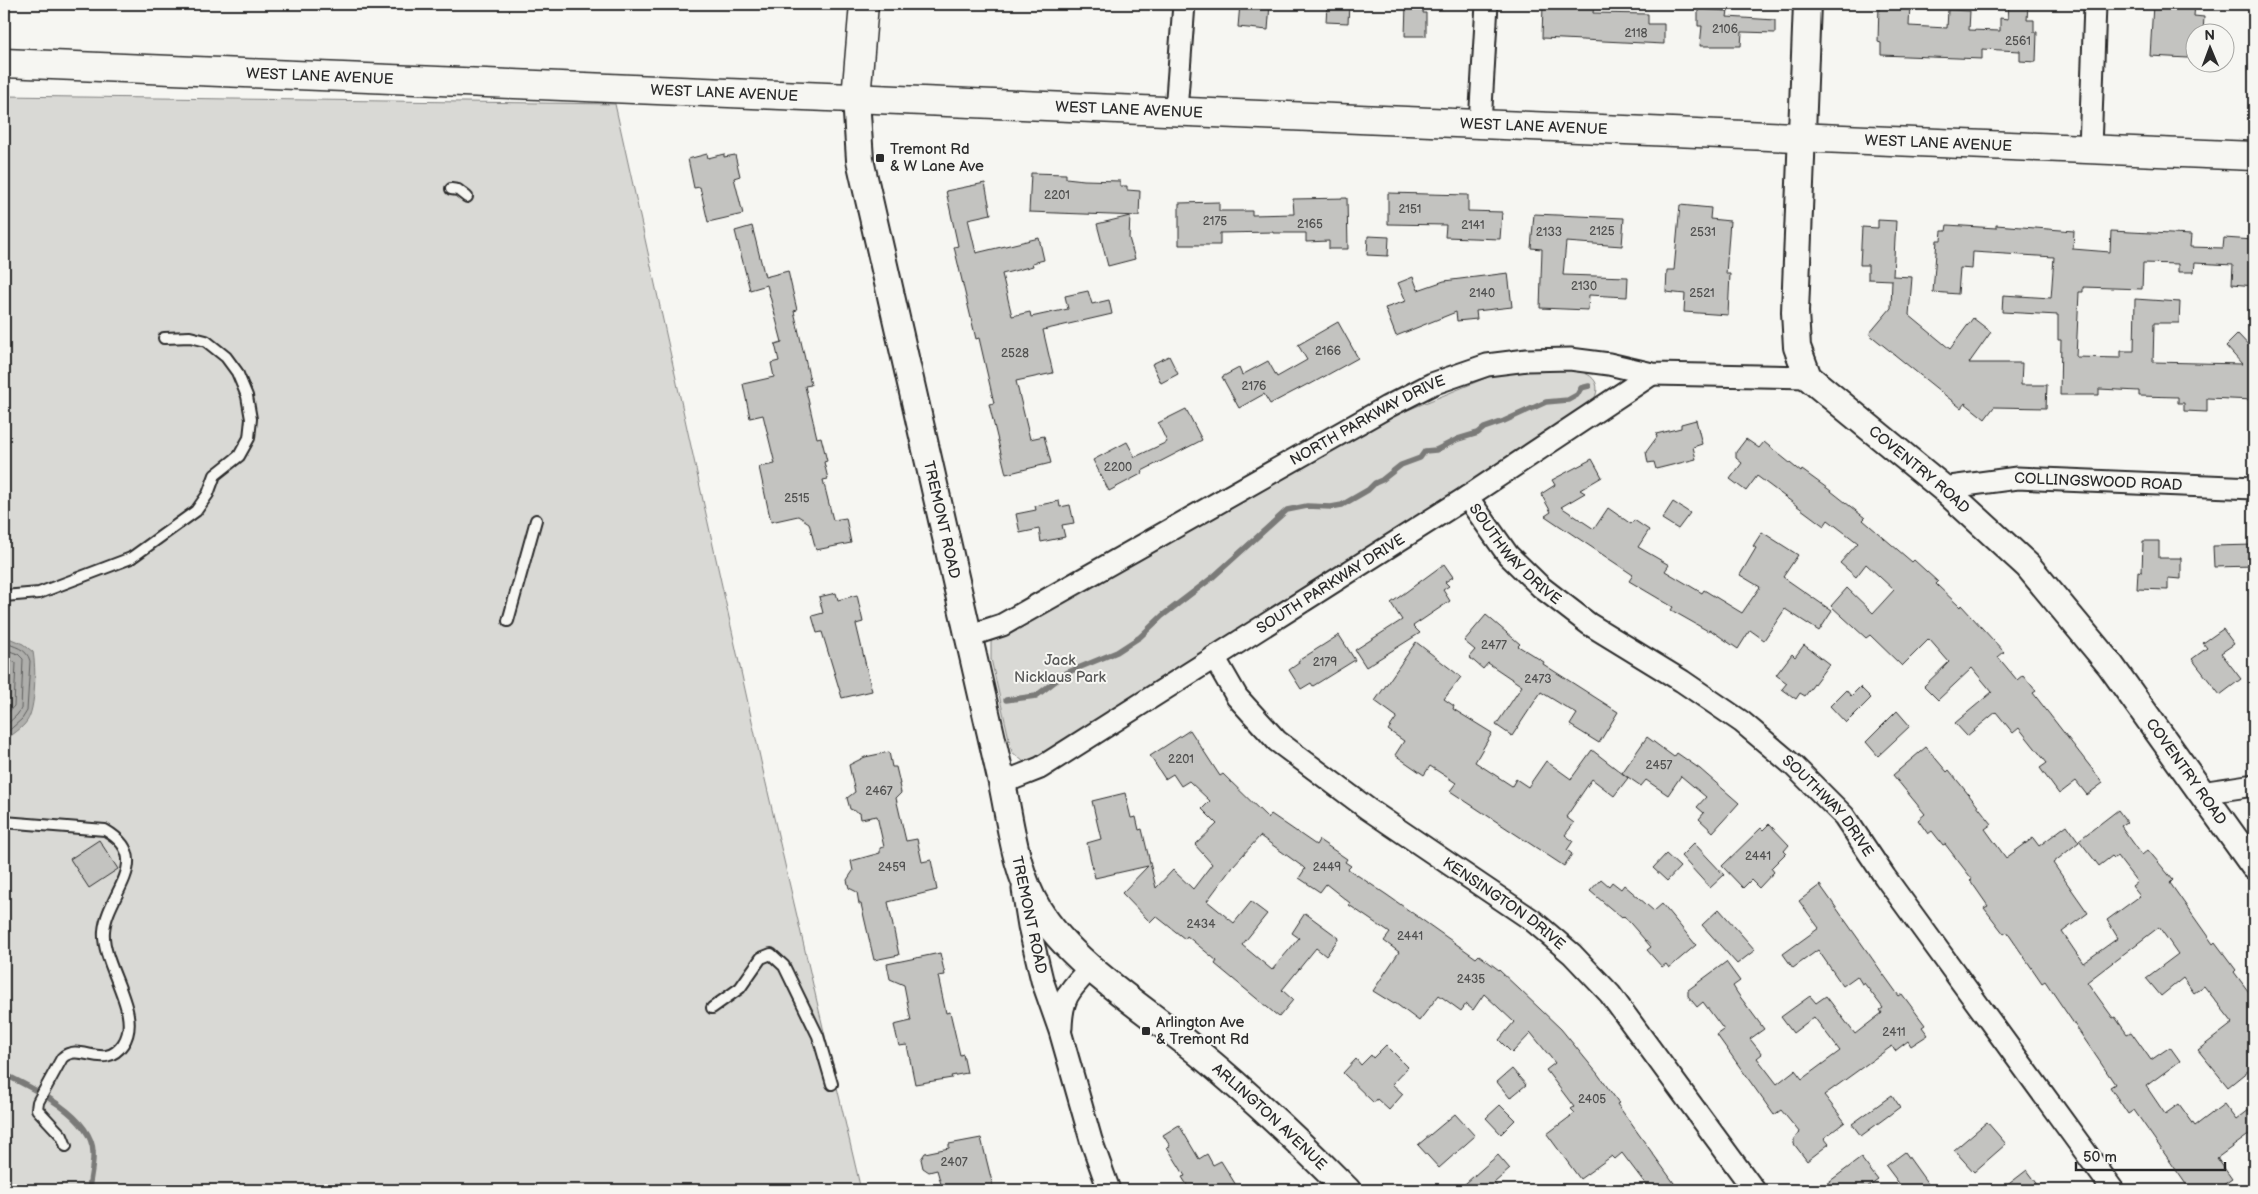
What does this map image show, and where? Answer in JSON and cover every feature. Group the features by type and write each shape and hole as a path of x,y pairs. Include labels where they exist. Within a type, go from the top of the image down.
{"main road":[{"name":"TREMONT ROAD","path":"856,98 864,4"},
{"name":"WEST LANE AVENUE","path":"4,63 2254,156"}],"street":[{"path":"1176,112 1184,4"},
{"path":"1480,124 1487,4"},
{"name":"COVENTRY ROAD","path":"1807,4 1795,312 1796,347 1808,377 1943,488 2028,566 2111,666 2254,866"},
{"path":"2090,149 2095,4"},
{"name":"TREMONT ROAD","path":"856,98 860,160 1002,783 1022,878 1029,926 1042,980 1060,1031 1091,1140 1109,1190"},
{"name":"NORTH PARKWAY DRIVE","path":"968,636 1002,624 1387,407 1432,384 1487,365 1527,360 1570,359 1609,364 1652,374 1808,377"},
{"name":"SOUTH PARKWAY DRIVE","path":"1002,783 1040,768 1467,498 1652,374"},
{"name":"COLLINGSWOOD ROAD","path":"1943,488 2017,478 2254,488"},
{"name":"SOUTHWAY DRIVE","path":"1467,498 1508,555 1541,588 1589,624 1682,680 1742,722 1794,766 1844,816 1885,877 2113,1190"},
{"name":"KENSINGTON DRIVE","path":"1214,657 1237,697 1277,741 1368,809 1532,920 1572,954 1610,994 1754,1190"},
{"path":"2201,793 2254,785"},
{"name":"ARLINGTON AVENUE","path":"1022,878 1037,908 1054,934 1091,967 1200,1054 1278,1122 1347,1190"},
{"name":"TREMONT ROAD","path":"1060,1031 1064,1002 1069,991 1091,967"}],"lane":[{"path":"451,189 458,190 467,197"},
{"path":"4,596 39,593 131,558 196,511 208,494 215,475 239,456 250,438 251,419 247,396 237,372 226,357 206,341 190,337 164,338"},
{"path":"508,621 536,520"},
{"path":"4,822 105,830 119,838 127,851 127,867 122,884 109,912 104,931 108,955 126,1009 129,1034 123,1045 116,1052 104,1057 68,1052 62,1058 38,1102 37,1109 62,1136 66,1146"},
{"path":"712,1008 740,988 761,958 772,954 784,966 818,1036 832,1084"}],"green space":[{"path":"4,96 615,104 764,775 861,1190 4,1190"},
{"name":"Jack Nicklaus Park","path":"1569,369 1585,373 1595,381 1597,392 1589,407 1044,753 1024,762 1012,752 991,659 991,642 998,632 1381,421 1493,375"}],"water":[{"path":"4,636 23,644 33,652 35,677 34,697 30,715 22,727 4,741"}],"building":[{"path":"1240,4 1270,4 1268,30 1238,27"},
{"path":"1327,4 1349,4 1348,23 1326,22"},
{"path":"1406,4 1424,4 1423,13 1426,13 1426,36 1405,36"},
{"path":"1543,4 1594,4 1593,13 1648,14 1648,24 1664,24 1664,44 1542,38"},
{"path":"1879,4 1910,4 1909,26 1947,28 1948,10 1970,11 1969,30 2000,31 2000,18 2008,19 2009,4 2028,4 2027,20 2034,20 2034,32 2037,32 2036,62 2020,61 2020,51 1982,49 1982,59 1881,55 1881,43 1878,42"},
{"path":"2153,4 2195,4 2194,16 2204,17 2204,22 2186,22 2186,58 2150,56"},
{"path":"1698,9 1728,11 1727,17 1775,20 1775,33 1742,32 1741,46 1700,46 1702,26 1698,26"},
{"path":"707,154 708,158 724,154 724,157 735,155 740,176 734,178 743,214 708,222 700,187 694,188 688,159"},
{"path":"1031,173 1066,174 1066,178 1084,180 1120,181 1120,186 1127,186 1127,190 1140,191 1139,216 1029,212"},
{"path":"985,183 991,214 968,219 976,253 1039,238 1044,260 1032,263 1033,266 1002,274 1012,316 1030,312 1031,317 1068,309 1065,296 1088,291 1092,304 1109,300 1112,314 1043,330 1053,373 1016,381 1030,439 1044,436 1051,463 1006,474 989,404 994,403 979,338 976,339 954,247 958,246 946,191"},
{"path":"1388,193 1468,195 1468,211 1502,212 1500,239 1445,237 1446,225 1388,224"},
{"path":"1347,198 1348,249 1329,249 1329,241 1306,242 1306,233 1273,232 1220,233 1220,245 1179,245 1179,203 1219,202 1219,211 1252,211 1252,215 1294,214 1293,199"},
{"path":"1680,205 1711,208 1710,219 1730,221 1726,274 1730,274 1728,315 1684,312 1685,294 1666,292 1667,270 1674,270"},
{"path":"1534,214 1624,218 1622,246 1566,242 1563,275 1628,277 1627,297 1589,295 1588,310 1540,308 1542,249 1531,248"},
{"path":"1130,216 1129,238 1135,259 1108,266 1097,224"},
{"path":"1878,220 1896,221 1893,276 1912,277 1909,315 1950,349 1973,318 1991,332 1969,363 2022,363 2021,385 2047,385 2046,408 1994,407 1985,419 1965,403 1961,408 1869,334 1891,308 1892,280 1868,279 1868,265 1860,265 1862,227 1878,228"},
{"path":"1947,225 1996,228 1996,225 2074,231 2073,249 2110,252 2111,231 2191,235 2190,247 2223,248 2224,238 2254,240 2254,286 2232,284 2233,265 2195,263 2194,272 2178,272 2178,264 2143,263 2142,289 2083,287 2083,292 2079,292 2076,357 2121,358 2121,351 2134,351 2135,299 2180,302 2179,323 2154,323 2153,362 2242,364 2226,346 2238,334 2254,351 2254,400 2207,398 2207,412 2184,411 2184,403 2178,403 2178,397 2139,396 2139,391 2099,389 2099,395 2060,395 2061,340 2058,340 2058,315 2002,312 2003,295 2051,298 2054,257 1973,252 1972,269 1960,268 1958,294 1933,292 1937,240 1941,240 1942,231 1946,231"},
{"path":"752,226 765,277 788,271 797,310 794,311 811,385 805,386 817,438 821,437 827,461 824,462 828,479 823,480 833,520 846,518 851,543 816,550 809,523 798,516 771,522 759,467 775,464 763,415 750,418 743,384 774,377 771,363 779,361 775,344 782,342 767,285 750,290 735,231"},
{"path":"1368,236 1389,237 1388,256 1367,255"},
{"path":"1508,273 1512,307 1476,311 1477,319 1457,321 1456,312 1396,336 1385,308 1406,301 1398,283 1413,277 1418,290 1444,281"},
{"path":"1338,322 1358,358 1270,404 1264,394 1239,408 1222,377 1239,368 1242,375 1268,361 1277,377 1307,360 1298,345"},
{"path":"1169,356 1178,374 1161,383 1152,364"},
{"path":"1186,409 1202,440 1142,471 1143,473 1109,491 1093,460 1127,442 1135,457 1167,442 1158,423"},
{"path":"1696,420 1702,444 1693,447 1696,459 1656,469 1654,462 1648,463 1646,452 1657,437 1656,434 1681,428 1681,424"},
{"path":"1746,439 1759,448 1764,442 1801,472 1802,470 1831,491 1865,518 1863,520 1912,562 1914,560 1938,582 1936,584 1960,607 1961,605 2004,652 1998,657 2017,680 2023,675 2036,691 2033,693 2103,783 2087,795 2076,781 2059,794 2040,768 2047,763 2019,728 2013,733 1996,712 1967,736 1955,723 1992,692 1972,668 1938,700 1924,686 1949,662 1929,639 1902,666 1870,635 1866,638 1831,606 1847,588 1873,613 1894,590 1866,564 1856,577 1840,563 1858,543 1828,520 1824,526 1757,476 1746,491 1730,479 1742,463 1736,458 1736,452"},
{"path":"1592,459 1602,477 1580,490 1585,493 1561,507 1594,529 1608,508 1631,524 1634,520 1649,530 1638,547 1669,565 1665,571 1702,593 1704,590 1742,613 1760,587 1740,575 1756,548 1753,546 1762,532 1798,555 1783,577 1832,611 1819,631 1785,609 1764,640 1750,630 1738,649 1709,629 1708,631 1671,610 1673,607 1629,581 1633,575 1545,516 1551,512 1541,494 1555,485 1552,480"},
{"path":"1059,501 1060,507 1070,505 1074,523 1062,525 1065,537 1041,542 1039,529 1020,533 1016,514 1036,510 1035,506"},
{"path":"1673,502 1690,513 1678,529 1662,519"},
{"path":"2143,541 2159,541 2159,558 2181,558 2181,579 2168,578 2168,590 2137,589 2138,571 2142,572"},
{"path":"2254,545 2254,566 2214,567 2213,546"},
{"path":"1444,564 1453,577 1445,582 1449,586 1443,590 1450,601 1413,626 1420,633 1366,667 1355,650 1402,620 1391,603"},
{"path":"836,593 838,600 857,595 863,622 856,624 872,691 842,698 822,632 817,633 812,616 823,613 819,597"},
{"path":"1486,615 1520,644 1518,646 1618,712 1599,743 1570,725 1577,714 1541,692 1512,736 1496,725 1522,686 1488,663 1483,669 1469,657 1475,650 1464,641"},
{"path":"2223,629 2234,644 2221,653 2241,679 2220,695 2192,659 2207,648 2203,643"},
{"path":"1339,635 1355,660 1313,686 1311,683 1301,689 1289,670 1299,663 1298,661"},
{"path":"1416,642 1461,677 1444,699 1454,706 1453,709 1492,733 1475,762 1512,786 1516,779 1528,787 1546,761 1571,779 1592,750 1628,778 1614,796 1592,779 1566,817 1574,823 1565,835 1573,841 1567,850 1572,854 1564,866 1450,791 1456,783 1430,766 1424,775 1395,755 1404,741 1388,730 1397,717 1375,701"},
{"path":"1804,645 1829,664 1805,696 1800,693 1796,699 1782,689 1787,683 1776,675 1792,654 1795,657"},
{"path":"1860,687 1871,698 1846,723 1830,706 1846,690 1851,696"},
{"path":"1897,711 1910,726 1878,756 1866,742"},
{"path":"1190,730 1220,776 1223,774 1268,818 1271,814 1316,845 1319,840 1347,859 1345,862 1351,866 1348,869 1476,958 1479,955 1499,970 1561,1029 1597,1073 1679,1190 1650,1190 1622,1153 1615,1159 1612,1156 1580,1179 1547,1134 1575,1113 1571,1109 1574,1107 1546,1070 1555,1063 1531,1033 1512,1053 1499,1040 1514,1022 1484,994 1473,1010 1466,1004 1461,1011 1439,995 1419,1021 1395,1003 1373,991 1399,952 1384,941 1390,933 1349,905 1350,903 1326,884 1320,892 1299,878 1305,869 1260,836 1233,866 1207,901 1234,923 1251,902 1267,914 1242,945 1272,970 1299,938 1292,933 1305,913 1339,938 1326,956 1316,948 1282,990 1293,1000 1279,1017 1215,964 1217,961 1187,936 1185,939 1156,916 1150,922 1122,893 1148,866 1095,878 1087,843 1101,839 1092,801 1125,793 1131,818 1136,817 1139,830 1142,829 1156,888 1173,870 1193,889 1212,864 1195,845 1217,824 1202,809 1210,801 1189,781 1181,786 1173,774 1165,779 1150,756"},
{"path":"1647,737 1674,757 1677,753 1700,769 1739,803 1713,832 1699,819 1704,813 1697,807 1706,797 1681,776 1668,795 1646,780 1641,786 1622,773"},
{"path":"1926,747 1947,772 1949,770 1992,824 1985,829 2006,858 2033,838 2039,846 2067,825 2079,842 2053,863 2088,913 2062,932 2083,963 2118,938 2107,920 2140,896 2132,886 2137,882 2117,856 2114,858 2112,856 2099,866 2079,840 2118,810 2127,822 2121,826 2142,855 2148,850 2173,880 2170,883 2213,944 2215,942 2236,970 2234,972 2254,999 2254,1066 2228,1087 2198,1050 2233,1023 2204,986 2194,993 2183,978 2161,996 2146,978 2178,954 2159,927 2087,982 2113,1018 2115,1017 2127,1034 2131,1032 2151,1060 2170,1047 2180,1061 2146,1086 2165,1114 2179,1104 2195,1126 2224,1104 2236,1120 2254,1106 2254,1131 2217,1158 2232,1179 2216,1190 2190,1190 2134,1110 2128,1114 2110,1087 2115,1084 2045,981 2042,983 2007,932 2004,934 1984,908 1988,906 1970,880 1972,879 1945,844 1943,845 1932,831 1928,834 1918,820 1925,814 1893,775"},
{"path":"889,752 892,767 896,767 900,784 901,793 896,798 906,841 917,839 922,862 931,860 937,890 888,902 899,955 874,960 857,892 849,888 847,880 853,871 851,861 880,853 880,848 884,847 877,816 861,819 860,813 850,809 847,798 855,792 849,765 865,757"},
{"path":"1769,824 1789,845 1784,851 1786,853 1771,868 1774,872 1759,888 1751,880 1743,888 1722,866 1761,828 1763,830"},
{"path":"99,840 118,869 89,888 70,859"},
{"path":"1694,843 1724,875 1710,888 1681,856"},
{"path":"1666,854 1680,867 1667,881 1653,868"},
{"path":"1601,879 1609,886 1612,882 1621,889 1624,885 1654,911 1662,904 1696,945 1669,968 1666,964 1662,967 1647,950 1651,947 1624,916 1622,918 1590,891"},
{"path":"1820,885 1899,996 1902,994 1925,1025 1922,1027 1928,1035 1911,1046 1908,1041 1895,1051 1892,1046 1824,1095 1845,1122 1824,1138 1829,1144 1807,1161 1794,1144 1794,1138 1800,1133 1781,1110 1774,1115 1717,1035 1724,1030 1703,1002 1697,1007 1688,996 1688,990 1726,962 1740,981 1733,986 1764,1029 1750,1039 1762,1054 1757,1058 1777,1084 1795,1070 1802,1079 1840,1051 1814,1017 1793,1033 1781,1017 1810,996 1816,1003 1826,996 1855,1034 1882,1013 1880,1010 1883,1008 1857,976 1843,986 1818,950 1793,968 1783,954 1819,928 1799,901"},
{"path":"1719,909 1755,950 1737,964 1702,925"},
{"path":"940,953 945,975 938,976 946,1013 950,1012 960,1055 963,1054 967,1073 951,1076 952,1078 915,1084 907,1045 899,1046 894,1025 911,1021 904,985 890,979 887,964"},
{"path":"1386,1045 1408,1067 1392,1084 1403,1094 1389,1110 1377,1099 1374,1103 1343,1073 1356,1059 1361,1065 1371,1055 1373,1058"},
{"path":"1512,1069 1526,1085 1510,1098 1497,1082"},
{"path":"1892,1095 1900,1107 1861,1136 1852,1124"},
{"path":"1500,1105 1515,1120 1501,1134 1486,1118"},
{"path":"1455,1114 1475,1136 1439,1168 1418,1145"},
{"path":"1987,1122 2006,1144 1974,1172 1954,1150"},
{"path":"1179,1125 1199,1159 1207,1154 1213,1165 1221,1161 1239,1190 1190,1190 1182,1177 1185,1176 1167,1147 1170,1146 1163,1135"},
{"path":"981,1138 994,1190 948,1190 941,1184 937,1170 929,1172 923,1168 921,1159 925,1153 949,1148 949,1144"},
{"path":"1905,1152 1928,1184 1918,1190 1904,1190 1886,1166"},
{"path":"1498,1155 1510,1169 1494,1183 1500,1190 1458,1190"},
{"path":"1861,1158 1878,1180 1864,1190 1818,1190"},
{"path":"2027,1170 2042,1190 2001,1190"}],"waterway":[{"path":"1006,700 1036,696 1066,673 1117,652 1140,637 1162,616 1213,577 1287,510 1307,506 1331,507 1342,505 1368,490 1401,465 1420,458 1425,451 1436,450 1458,439 1478,433 1484,428 1546,402 1568,400 1577,395 1581,388 1589,386"},
{"path":"4,1074 58,1104 82,1126 90,1139 93,1152 89,1190"}],"place":[{"name":"Tremont Rd & W Lane Ave","path":"880,158"},
{"name":"Arlington Ave & Tremont Rd","path":"1146,1031"}]}
